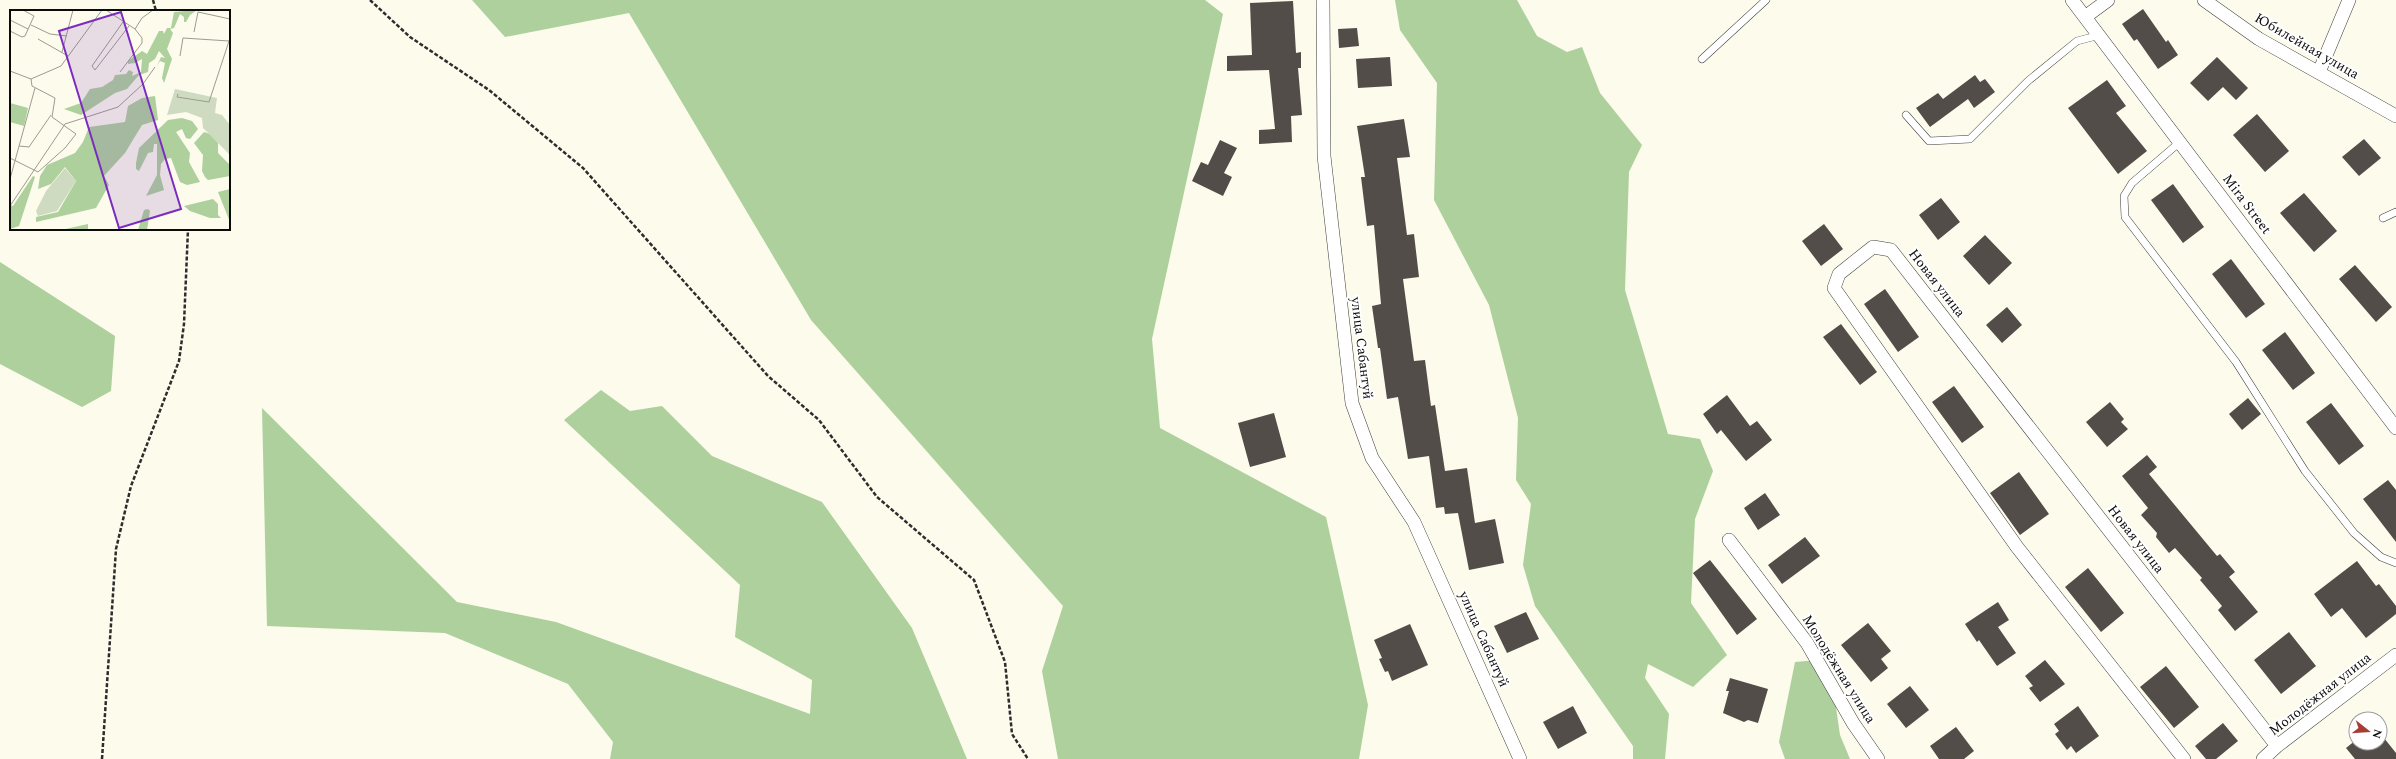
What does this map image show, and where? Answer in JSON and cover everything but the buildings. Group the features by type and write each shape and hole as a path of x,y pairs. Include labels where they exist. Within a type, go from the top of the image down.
{"street":[{"name":"улица Сабантуй","path":"1323,0 1324,156 1352,403 1372,458 1414,522 1520,759"},
{"name":"Mira Street","path":"2072,0 2396,428"},
{"path":"2085,17 2108,0"},
{"name":"Юбилейная улица","path":"2204,0 2259,39 2396,116"},
{"path":"2319,72 2349,0"},
{"name":"Новая улица","path":"2184,759 2017,547 1834,288 1839,274 1873,247 1891,250 2277,746"},
{"name":"Молодёжная улица","path":"1729,540 1807,643 1853,723 1878,759"},
{"name":"Молодёжная улица","path":"2264,759 2277,746 2396,655"}],"lane":[{"path":"1702,59 1766,0"},
{"path":"1906,115 1929,141 1970,139 2028,81 2077,41 2100,35"},
{"path":"2180,142 2132,183 2124,196 2125,217 2236,362 2305,471 2349,527 2381,558 2396,564"},
{"path":"2383,218 2396,212"}],"path":[{"path":"153,0 156,10"},
{"path":"370,0 410,37 489,90 583,168 768,376 819,420 877,497 974,580 1005,662 1012,734 1028,759"},
{"path":"102,759 116,549 131,486 179,361 184,324 188,230"}],"green space":[{"path":"472,0 1205,0 1223,14 1152,339 1160,428 1326,517 1368,705 1359,759 1058,759 1042,671 1063,606 811,320 629,13 505,37"},
{"path":"1395,0 1517,0 1537,36 1567,52 1582,47 1600,93 1642,145 1629,172 1625,290 1668,434 1700,439 1713,471 1695,519 1691,603 1727,655 1693,687 1648,664 1645,678 1669,714 1665,759 1633,759 1633,746 1535,606 1523,565 1531,504 1516,480 1518,418 1489,305 1434,200 1437,83 1400,30"},
{"path":"0,262 115,336 111,391 82,407 0,364"},
{"path":"601,390 630,411 662,406 712,456 822,502 912,628 967,759 610,759 613,742 568,684 445,633 267,626 262,408 457,602 556,622 810,714 812,680 735,637 740,585 564,420"},
{"path":"1818,660 1831,673 1840,735 1850,759 1785,759 1779,742 1795,662"}]}
